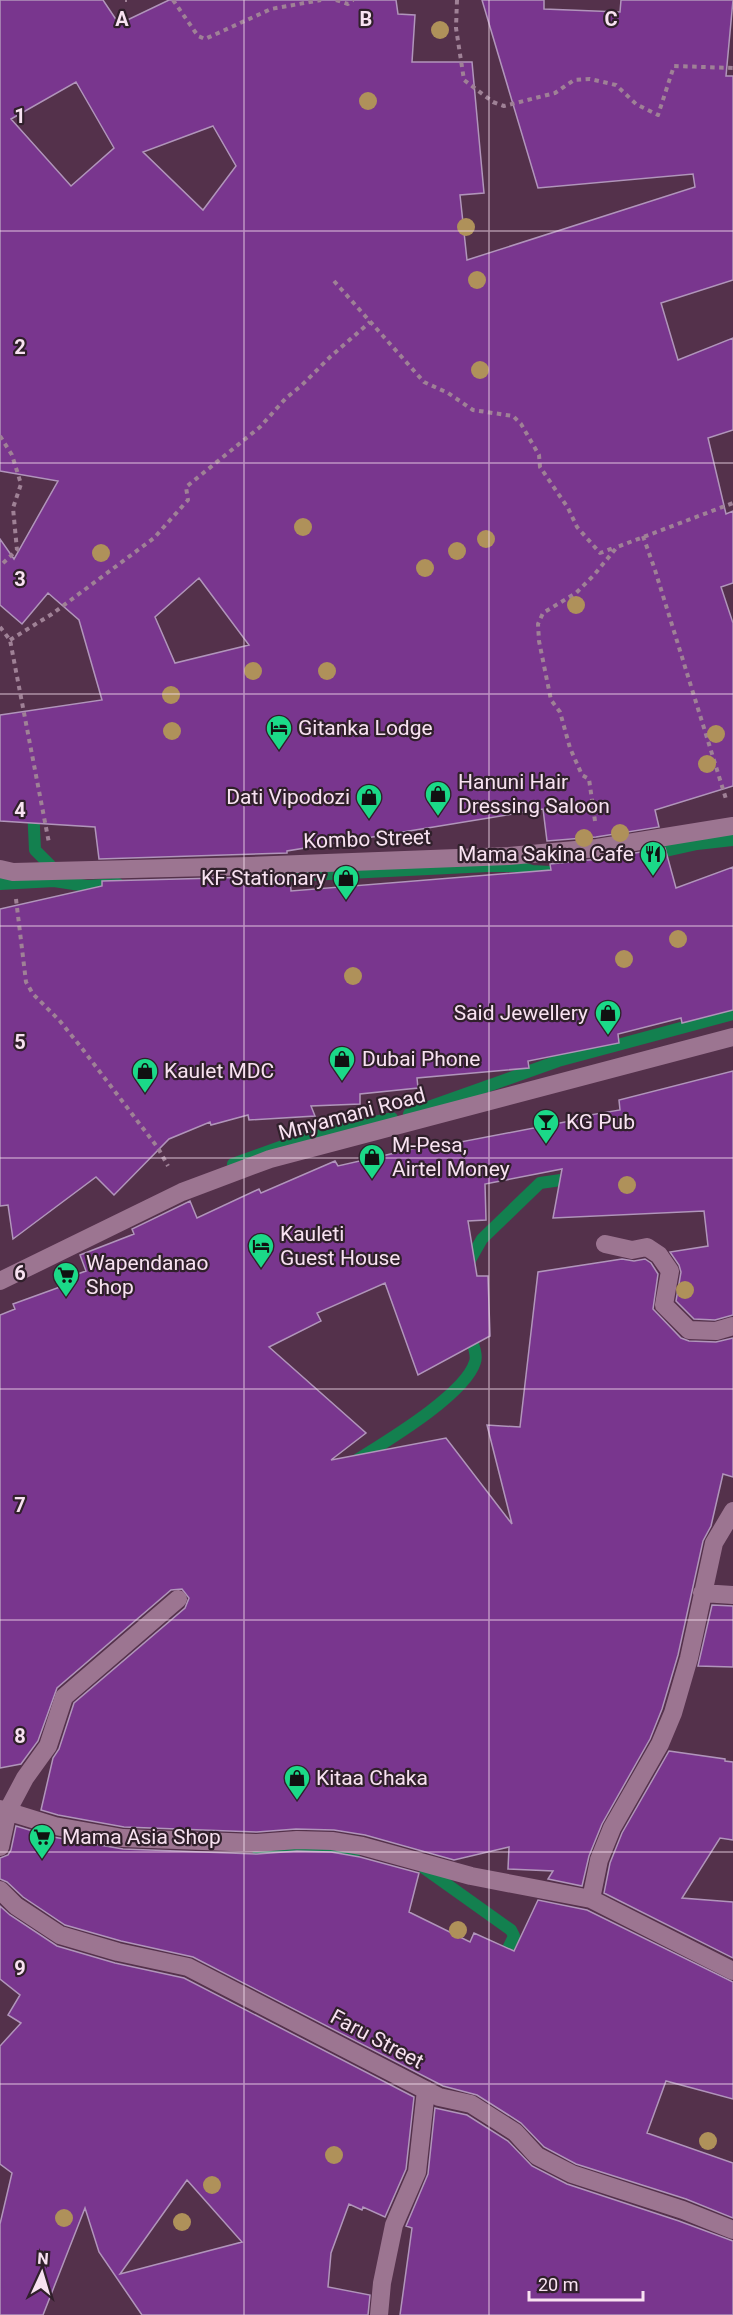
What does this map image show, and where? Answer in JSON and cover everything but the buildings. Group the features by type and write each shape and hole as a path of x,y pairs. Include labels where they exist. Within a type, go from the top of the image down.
{"street":[{"name":"Kombo Street","path":"6,871 250,866 509,856 597,848 733,826"},
{"name":"Mnyamani Road","path":"0,1281 182,1192 270,1159 733,1037"},
{"path":"605,1244 632,1250 647,1248 659,1255 670,1271 664,1305 689,1330 716,1331 733,1326"},
{"path":"591,1899 599,1860 612,1828 660,1744 673,1713 689,1658 714,1543 733,1511"},
{"path":"702,1593 733,1595"},
{"path":"0,1847 4,1809 48,1746 64,1697 178,1599"},
{"path":"4,1809 55,1826 123,1838 257,1843 297,1840 332,1841 362,1846 471,1876 591,1899 733,1971"},
{"name":"Faru Street","path":"0,1890 16,1906 60,1935 118,1952 188,1967 426,2091 440,2097 471,2104 515,2132 537,2156 572,2174 683,2210 733,2230"},
{"path":"379,2315 382,2283 394,2225 417,2172 426,2091"}],"path":[{"path":"173,0 198,36 205,39 271,9 321,0"},
{"path":"336,0 348,4 353,0"},
{"path":"456,0 456,28 464,80 493,102 504,106 555,93 574,80 590,80 616,85 636,104 658,115 674,66 733,68"},
{"path":"334,281 424,382 448,393 473,410 513,416 521,424 538,455 540,467 568,508 577,527 600,553 733,503"},
{"path":"9,640 52,614 154,538 188,500 186,487 260,427 286,398 370,322"},
{"path":"0,436 12,455 21,484 13,507 17,550 0,566"},
{"path":"643,536 726,800"},
{"path":"597,848 589,779 582,775 570,748 560,712 551,700 539,641 538,624 543,613 569,598 594,575 617,547"},
{"path":"0,627 9,640 47,839 62,870 72,870"},
{"path":"6,871 26,982 33,994 59,1020 84,1051 158,1148 182,1192"}],"waterway":[{"path":"33,807 35,850 50,865"},
{"path":"652,854 697,844 733,840"},
{"path":"250,878 488,866 516,866 532,871 549,872"},
{"path":"0,884 54,881 87,886 118,884"},
{"path":"409,1114 558,1061 733,1014"},
{"path":"233,1164 311,1136 392,1118"},
{"path":"466,1267 482,1239 540,1183 575,1178"},
{"path":"355,1461 404,1430 456,1389 468,1375 476,1359 469,1331"},
{"path":"258,1850 355,1852"},
{"path":"424,1868 511,1930 514,1936 502,1961"}],"place":[{"name":"Gitanka Lodge","path":"279,751"},
{"name":"Hanuni Hair Dressing Saloon","path":"438,817"},
{"name":"Dati Vipodozi","path":"369,820"},
{"name":"Mama Sakina Cafe","path":"653,877"},
{"name":"KF Stationary","path":"346,901"},
{"name":"Said Jewellery","path":"608,1036"},
{"name":"Dubai Phone","path":"342,1082"},
{"name":"Kaulet MDC","path":"145,1094"},
{"name":"KG Pub","path":"546,1145"},
{"name":"M-Pesa, Airtel Money","path":"372,1180"},
{"name":"Kauleti Guest House","path":"261,1269"},
{"name":"Wapendanao Shop","path":"66,1298"},
{"name":"Kitaa Chaka","path":"297,1801"},
{"name":"Mama Asia Shop","path":"42,1860"}]}
